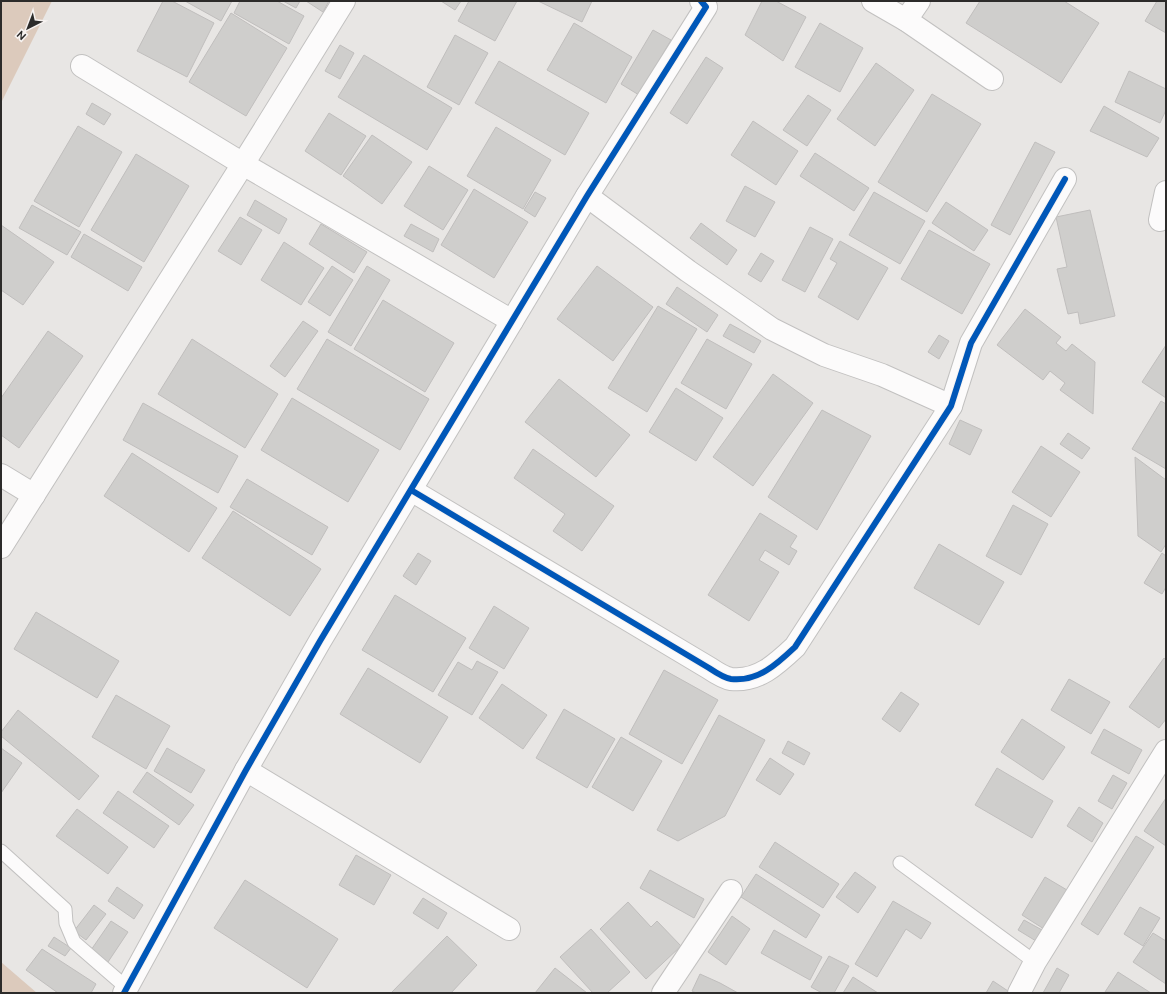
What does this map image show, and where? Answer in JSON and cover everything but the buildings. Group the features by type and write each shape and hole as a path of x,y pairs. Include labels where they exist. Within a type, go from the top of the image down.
{"street":[{"path":"1,547 244,164 344,1"},
{"path":"873,1 906,20 992,79"},
{"path":"906,20 919,1"},
{"path":"126,991 246,770 320,641 587,196 707,3"},
{"path":"82,66 244,164 512,321"},
{"path":"411,490 709,668 731,679 750,677 772,669 795,647 951,406 971,343 1065,179"},
{"path":"1160,220 1166,192"},
{"path":"587,196 688,271 772,329 824,356 882,375 951,406"},
{"path":"1,475 34,495"},
{"path":"1019,993 1035,962 1165,755"},
{"path":"246,770 510,929"},
{"path":"663,993 731,891"}],"lane":[{"path":"1,851 65,909 66,923 74,942 126,991"},
{"path":"900,863 1035,962"}],"shaded area":[{"path":"1,1 52,1 1,103"},
{"path":"1,962 37,993 1,993"}],"cycle path":[{"path":"124,993 246,770 320,641 587,196 706,7 701,1"},
{"path":"411,490 720,675 731,679 750,678 758,675 781,660 795,647 951,406 971,343 1065,179"}]}
